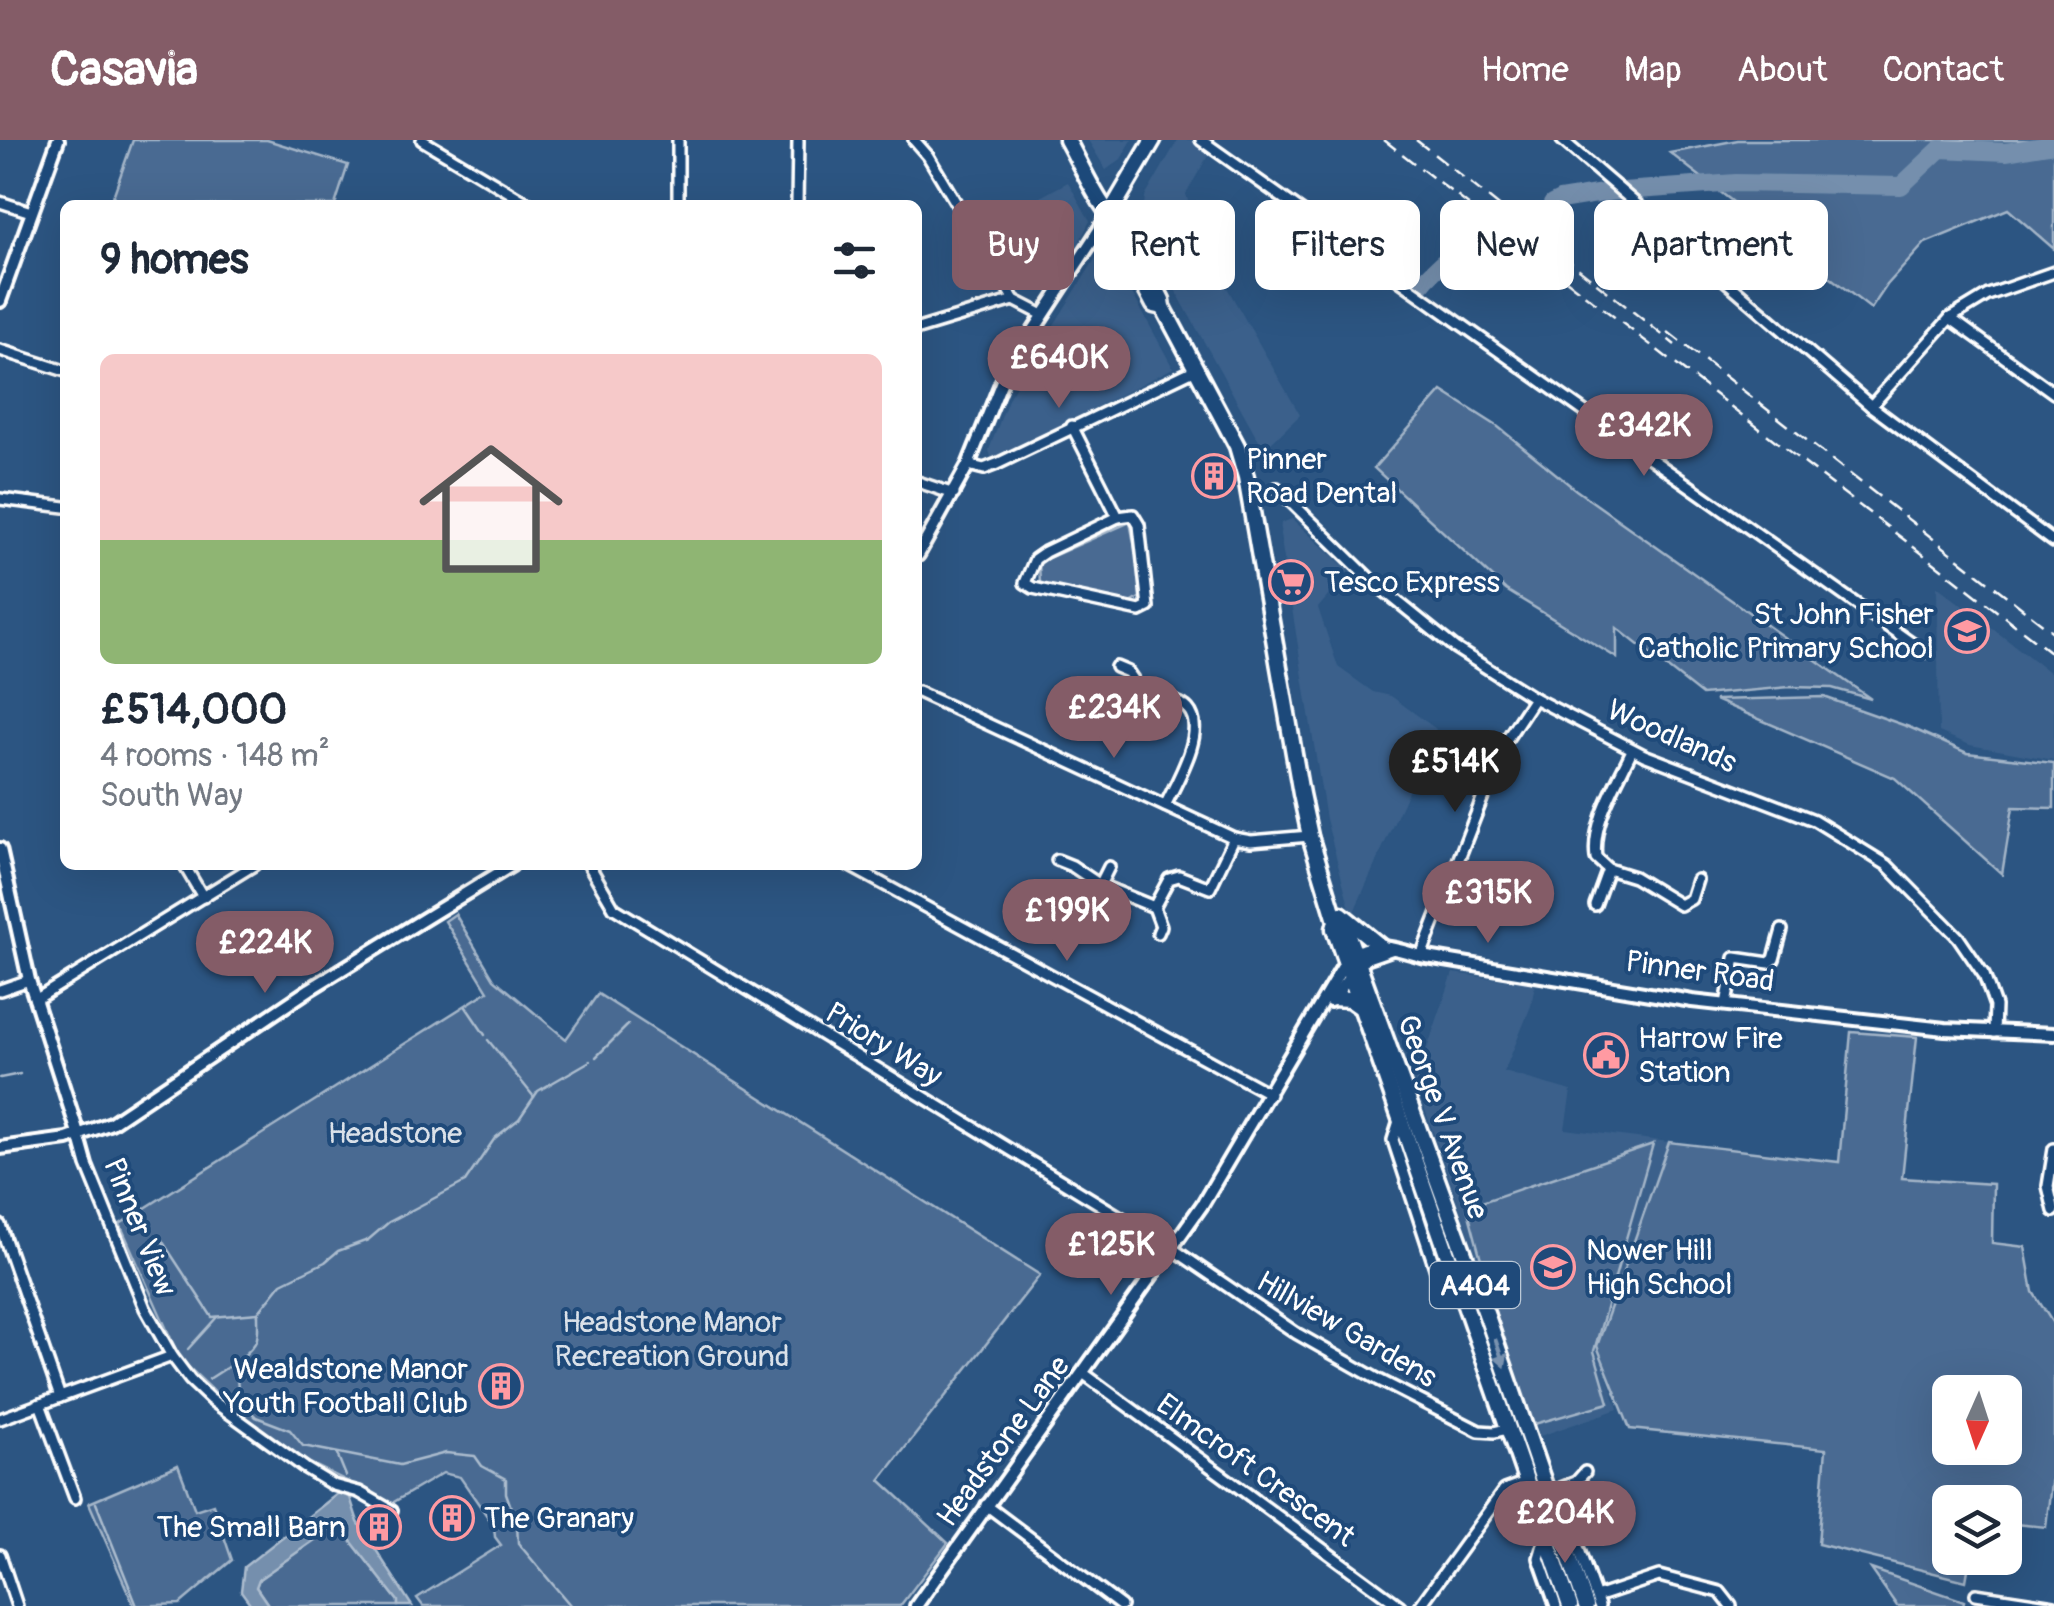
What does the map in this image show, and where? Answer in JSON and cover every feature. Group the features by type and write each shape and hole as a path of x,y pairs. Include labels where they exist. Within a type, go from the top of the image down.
{"main road":[{"name":"A404","path":"1067,140 1101,200"},
{"path":"1118,200 1153,140"},
{"name":"A404","path":"1157,290 1237,446 1246,477 1310,836 1334,914 1334,929 1352,964"},
{"path":"1334,914 1386,947"},
{"name":"George V Avenue","path":"1352,964 1360,1006 1570,1606"},
{"name":"George V Avenue","path":"1352,964 1452,1219 1548,1500 1594,1603"},
{"path":"1328,1001 1349,999 1360,1006"},
{"path":"1439,1232 1452,1219"}],"street":[{"path":"0,301 58,140"},
{"path":"422,140 523,200"},
{"path":"678,140 678,200"},
{"path":"797,200 798,140"},
{"path":"914,140 928,156 1014,300 1042,315"},
{"path":"1201,140 1213,143 1376,265 1924,652"},
{"path":"1562,140 1870,406 2054,542"},
{"path":"0,202 31,212"},
{"path":"922,548 968,465 998,388 1094,237"},
{"path":"1870,406 1950,318 1988,295 2054,272"},
{"path":"922,327 1014,300"},
{"path":"1950,318 2054,392"},
{"path":"0,350 60,370"},
{"path":"968,465 984,469 997,464 1196,369"},
{"path":"1072,426 1118,517"},
{"path":"922,483 954,494"},
{"name":"Woodlands","path":"1277,488 1372,581 1455,648 1534,698 1632,750 1814,820 1887,865 1958,937 1984,974 1995,1006 1994,1032"},
{"path":"0,499 60,506"},
{"path":"1279,508 1289,502"},
{"path":"1133,515 1140,525 1148,606 1140,611 1025,583 1035,559 1118,517 1133,515"},
{"path":"1116,667 1128,672 1143,694 1179,703 1189,710 1194,721 1194,742 1165,806"},
{"path":"922,694 1234,838 1250,841 1310,836"},
{"path":"1421,956 1502,744 1534,698"},
{"path":"1632,750 1603,815 1596,858 1608,870 1634,877 1680,905 1691,900 1697,880"},
{"path":"1154,907 1169,879 1179,876 1210,888 1234,838"},
{"name":"Pinner View","path":"0,849 34,1000 87,1164 138,1292 172,1356 210,1399 261,1438 333,1485 359,1492 392,1512"},
{"path":"1057,860 1100,886 1154,907 1162,926 1158,933"},
{"path":"1100,886 1109,867"},
{"path":"187,870 203,897"},
{"path":"34,1000 246,870"},
{"path":"0,1148 79,1136 111,1123 496,870"},
{"name":"Priory Way","path":"592,870 614,908 1170,1247"},
{"path":"857,870 1270,1094"},
{"path":"1595,905 1608,870"},
{"path":"1726,1004 1736,958 1769,963 1774,959 1782,930"},
{"path":"1352,964 1386,947"},
{"name":"Pinner Road","path":"1386,947 1421,956 1726,1004 1994,1032 2054,1034"},
{"name":"Headstone Lane","path":"916,1606 1202,1205 1352,964"},
{"path":"0,990 29,980"},
{"name":"George V Avenue","path":"1400,1118 1393,1140 1440,1283 1460,1293"},
{"path":"2054,1150 2048,1186 2054,1212"},
{"path":"0,1225 60,1397"},
{"name":"Hillview Gardens","path":"1170,1247 1296,1332 1378,1380 1479,1431 1507,1428"},
{"path":"0,1419 172,1356"},
{"name":"Elmcroft Crescent","path":"1083,1373 1400,1606"},
{"path":"40,1404 75,1498"},
{"path":"1548,1500 1584,1472"},
{"path":"1420,1606 1504,1490 1526,1482"},
{"path":"986,1505 1120,1606"},
{"name":"George V Avenue","path":"1546,1536 1539,1558 1556,1606"},
{"path":"0,1554 17,1606"},
{"path":"1594,1603 1658,1576 1720,1592 1731,1606"},
{"path":"1094,1606 1103,1593"},
{"path":"1976,1594 2054,1606"}],"shaded area":[{"path":"1088,140 1132,140 1121,159 1106,170"},
{"path":"1178,140 1192,140 1210,152 1186,194 1188,200 1145,200"},
{"path":"1068,182 1090,221 1074,252 1074,200 1035,200"},
{"path":"1094,261 1094,290 1130,290 1173,368 992,460 989,450 1009,397"},
{"path":"1175,290 1228,290 1300,415 1264,450"},
{"path":"1292,519 1349,571 1318,608 1338,667 1373,692 1391,696 1436,729 1352,916 1326,819 1280,534 1281,523"},
{"name":"St John Fisher Catholic Primary School","path":"1937,586 2054,676 2054,760 1970,745 1939,732"},
{"name":"Nower Hill High School","path":"1453,973 1535,984 1531,1006 1504,1072 1571,1091 1565,1129 1669,1142 1599,1351 1618,1409 1540,1436 1409,1064 1415,1046 1427,1049"},
{"path":"341,1491 349,1494 358,1522 412,1606 398,1606 341,1528 335,1526 259,1579 256,1587 269,1606 252,1606 241,1591 244,1567"}],"green space":[{"path":"133,140 267,140 348,165 337,200 112,200"},
{"path":"1738,140 2054,140 2054,249 2008,209 1925,243 1871,309 1828,276 1828,200 1731,200 1670,153"},
{"path":"1442,391 1497,426 1576,490 1871,699 1832,688 1790,687 1702,695 1617,628 1617,658 1506,590 1374,468"},
{"path":"1130,522 1144,595 1131,603 1040,584 1039,562"},
{"path":"1824,697 1909,727 1967,753 2054,763 2054,808 2013,807 2002,874 1895,778 1715,700"},
{"name":"Headstone Manor Recreation Ground","path":"455,914 494,979 566,1039 598,994 1040,1275 880,1480 948,1543 900,1606 423,1606 417,1598 501,1545 494,1526 460,1477 443,1473 392,1503 306,1461 275,1441 224,1401 180,1359 120,1224 488,991 445,921"},
{"path":"1851,1032 1917,1037 1902,1178 1993,1184 1992,1243 2025,1247 2033,1292 2054,1325 2054,1457 2046,1527 2022,1525 2022,1485 1932,1485 1932,1572 1818,1544 1826,1449 1630,1429 1597,1346 1669,1142 1839,1162"},
{"path":"1653,1144 1594,1351 1609,1403 1531,1425 1502,1337 1467,1207"},
{"path":"178,1465 195,1510 213,1504 232,1560 180,1604 134,1606 89,1503"},
{"path":"335,1525 398,1601 398,1606 269,1606 256,1587 259,1579"},
{"path":"1871,1569 1964,1601 1963,1606 1897,1606"},
{"path":"1942,1575 1967,1575 1966,1581"}],"waterway":[{"path":"1560,200 1609,192 1736,183 1901,186 1940,149 2006,152 2054,144"},
{"path":"1421,285 1440,266"},
{"path":"466,1007 485,1035"},
{"path":"596,1057 628,1025"},
{"path":"488,1040 534,1097"},
{"path":"571,1606 518,1543 506,1479 482,1466 475,1456 446,1453 400,1465 303,1446 290,1430 256,1417 239,1400 237,1378 240,1359 257,1339 258,1313 282,1283 325,1262 338,1251 368,1240 389,1222 465,1182 495,1138 519,1119 538,1091 590,1061"},
{"path":"0,1078 20,1074"},
{"path":"159,1236 212,1317 258,1313"},
{"path":"188,1349 217,1317"},
{"path":"209,1379 237,1361"},
{"path":"337,1454 346,1476"},
{"path":"96,1503 137,1606"}],"railway":[{"path":"1384,140 2054,655"},
{"path":"1416,140 1675,345"},
{"path":"1668,332 2054,633"}],"place":[{"name":"Pinner Road Dental","path":"1214,476"},
{"name":"Tesco Express","path":"1291,582"},
{"name":"St John Fisher Catholic Primary School","path":"1967,631"},
{"name":"Harrow Fire Station","path":"1606,1055"},
{"name":"Nower Hill High School","path":"1553,1267"},
{"name":"Wealdstone Manor Youth Football Club","path":"501,1386"},
{"name":"The Granary","path":"452,1518"},
{"name":"The Small Barn","path":"379,1527"}],"park label":[{"name":"Headstone","path":"395,1133"}]}
